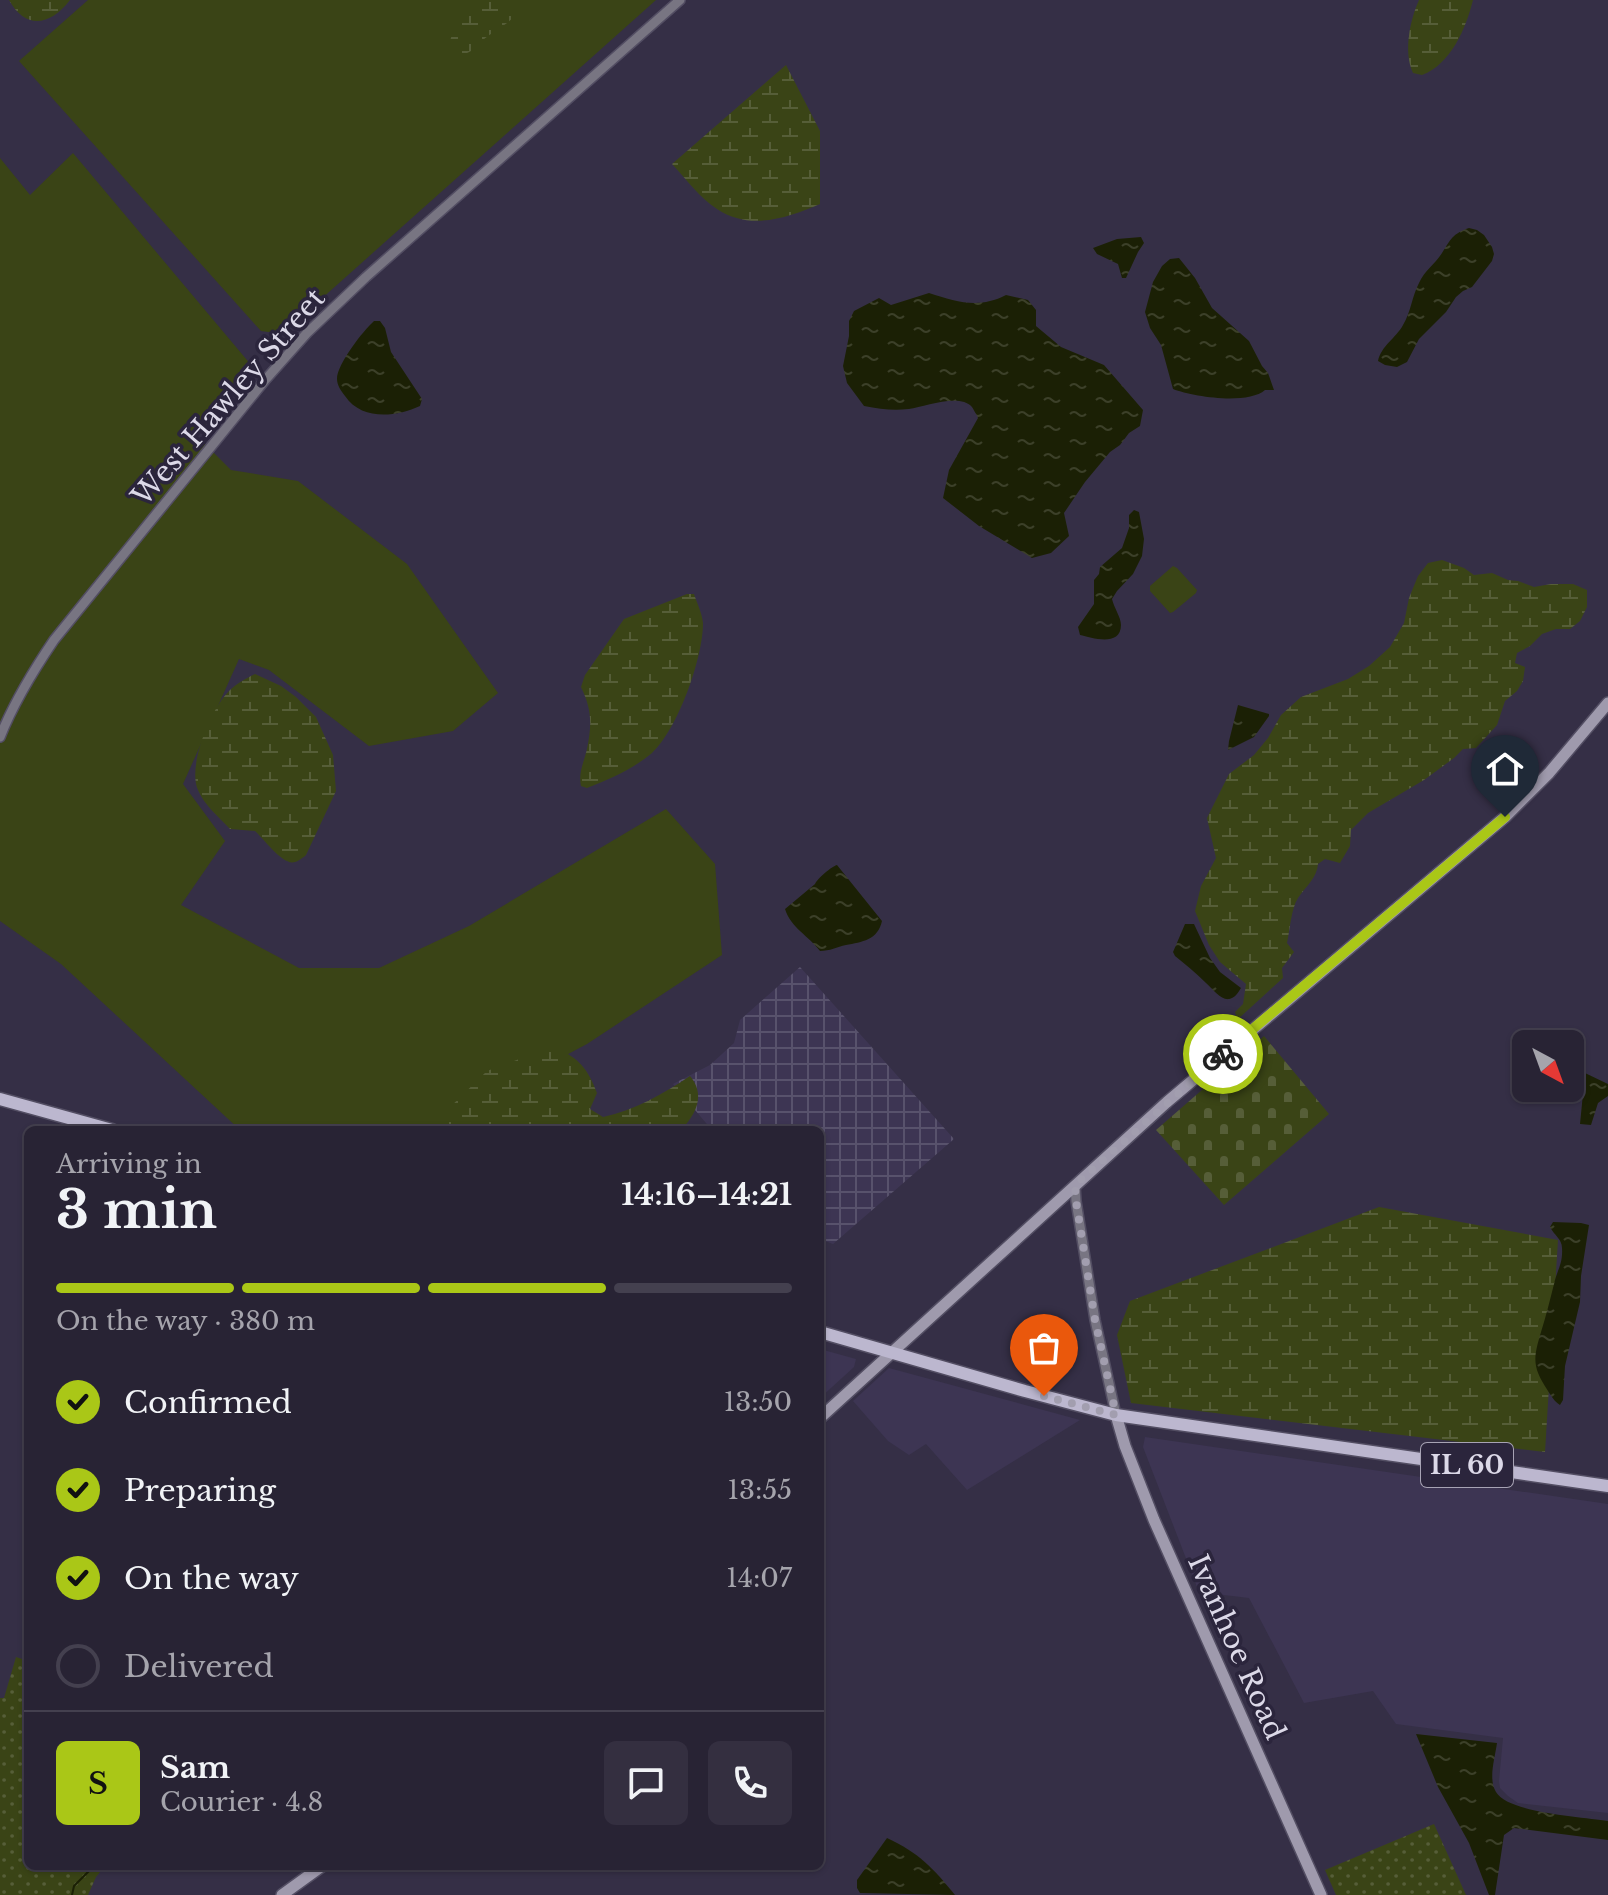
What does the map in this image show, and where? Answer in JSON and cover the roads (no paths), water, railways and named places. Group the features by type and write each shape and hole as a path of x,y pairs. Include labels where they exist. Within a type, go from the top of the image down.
{"main road":[{"path":"824,1414 1199,1074 1505,817 1549,773 1608,703"},
{"path":"0,1099 98,1126"},
{"name":"IL 60","path":"824,1333 1116,1415 1608,1486"},
{"name":"Ivanhoe Road","path":"1116,1415 1153,1517 1321,1895"},
{"path":"282,1895 316,1870"}],"street":[{"name":"West Hawley Street","path":"0,737 16,702 54,640 307,333 366,277 680,0"},
{"path":"1075,1185 1095,1320 1116,1415"}],"water":[{"path":"1469,228 1484,235 1492,247 1492,261 1472,287 1456,297 1446,312 1419,339 1407,362 1397,367 1378,361 1406,320 1424,274 1452,238"},
{"path":"1141,237 1144,243 1126,278 1122,278 1118,264 1097,254 1093,248 1117,239"},
{"path":"1179,258 1212,308 1249,341 1274,390 1234,398 1206,397 1173,389 1161,345 1150,328 1145,312 1153,282 1162,266 1170,259"},
{"path":"929,293 968,303 987,302 1006,295 1028,300 1036,310 1036,326 1061,347 1104,365 1143,410 1140,426 1110,452 1064,513 1069,536 1051,553 1032,558 979,526 943,498 949,470 978,418 972,407 959,401 903,410 864,406 847,383 843,366 849,321 854,311 879,298 891,305"},
{"path":"374,321 380,321 385,328 391,352 422,399 420,406 401,413 370,413 352,404 340,388 337,379 341,365"},
{"path":"1134,510 1139,512 1144,539 1142,556 1133,574 1112,599 1121,622 1120,632 1111,639 1080,635 1078,627 1094,604 1094,580 1100,567 1122,548 1129,528 1129,515"},
{"path":"1238,705 1269,716 1254,737 1228,750 1229,741"},
{"path":"837,865 882,921 877,932 868,939 820,951 791,921 785,909"},
{"path":"1185,924 1194,924 1220,972 1241,988 1232,998 1218,995 1175,956 1173,952"},
{"path":"1585,1073 1608,1084 1608,1096 1598,1103 1591,1125 1580,1124"},
{"path":"1553,1222 1589,1225 1580,1302 1565,1366 1560,1405 1543,1383 1535,1356 1562,1258 1561,1242 1550,1227"},
{"path":"1416,1734 1497,1743 1492,1781 1503,1799 1530,1809 1608,1821 1608,1840 1514,1828 1504,1835 1495,1895 1489,1895 1469,1843 1438,1787"},
{"path":"887,1838 925,1862 955,1895 860,1893 857,1880"}],"waterway":[{"path":"72,1895 74,1886 90,1870"}]}
